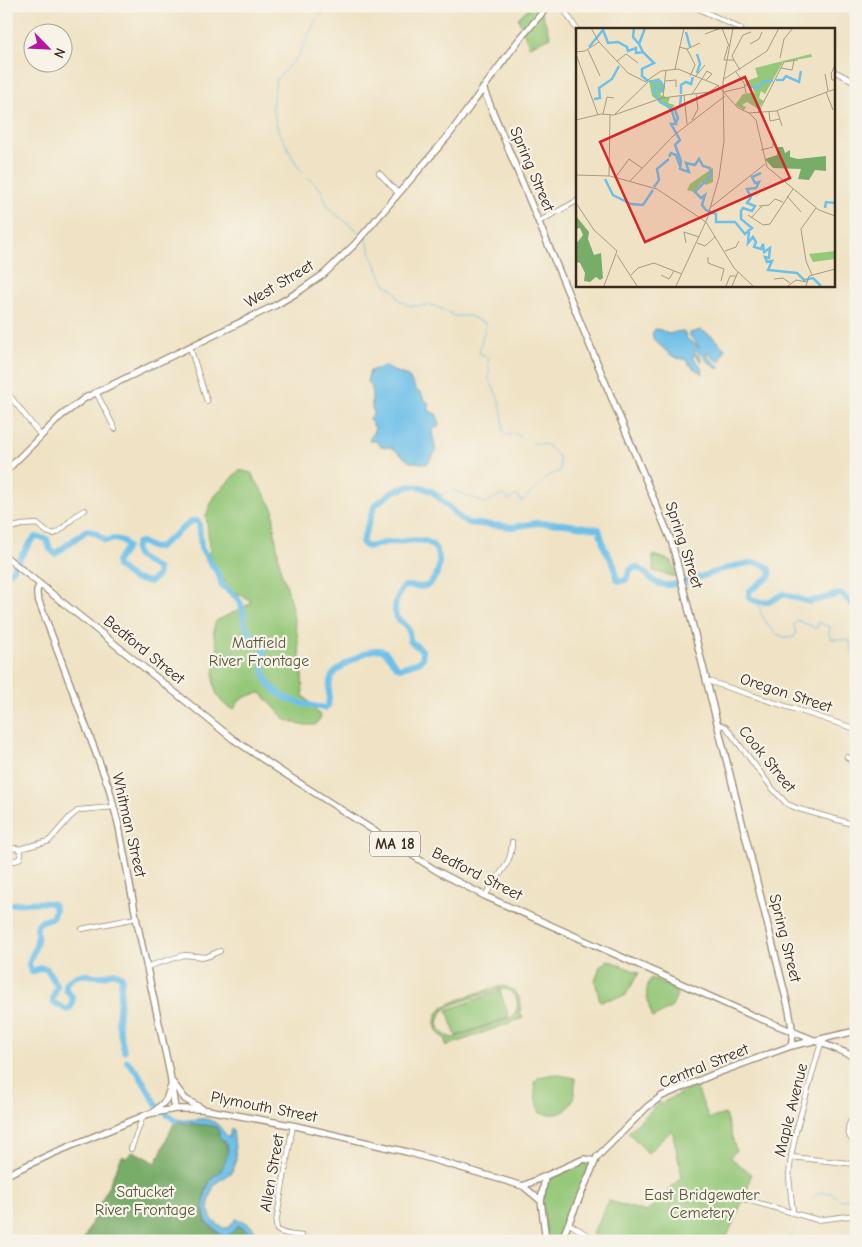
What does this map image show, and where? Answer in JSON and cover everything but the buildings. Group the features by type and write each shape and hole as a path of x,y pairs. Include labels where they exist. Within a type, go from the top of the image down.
{"main road":[{"name":"West Street","path":"6,471 67,411 96,392 284,301 324,274 355,244 449,135 524,33 548,6"},
{"name":"Spring Street","path":"483,88 669,534 682,577 789,1011 792,1032 791,1046"},
{"name":"Bedford Street","path":"6,556 199,713 244,747 431,867 485,896 792,1032 856,1057"},
{"name":"Whitman Street","path":"40,584 37,596 101,764 114,807 146,967 172,1082 173,1110"},
{"name":"Central Street","path":"561,1241 595,1161 647,1107 666,1094 712,1075 791,1046 856,1030"},
{"path":"160,1108 169,1094 172,1082"},
{"path":"172,1082 185,1099 202,1109"},
{"name":"Plymouth Street","path":"6,1175 151,1114 160,1108 173,1110 202,1109 293,1125 407,1152 523,1186 541,1201"},
{"path":"523,1186 584,1159 595,1161"},
{"path":"545,1177 541,1201 546,1241"}],"street":[{"path":"562,6 576,28"},
{"path":"693,6 739,28"},
{"path":"834,71 856,82"},
{"path":"379,173 398,193"},
{"path":"540,221 576,202"},
{"path":"190,347 207,401"},
{"path":"6,391 41,436"},
{"path":"96,392 115,429"},
{"path":"6,529 37,524 47,532 54,534 65,528 79,512 85,510"},
{"name":"Oregon Street","path":"708,681 856,729"},
{"name":"Cook Street","path":"718,724 726,727 772,788 787,804 856,825"},
{"path":"847,757 851,760 856,774"},
{"path":"19,849 49,841 70,816 79,810 114,807"},
{"path":"485,896 510,859 512,842"},
{"path":"82,929 136,918"},
{"path":"146,967 184,955 206,957 220,952"},
{"name":"Maple Avenue","path":"793,1213 789,1177 791,1157 796,1131 821,1044"},
{"path":"856,1114 850,1120 848,1128 849,1137 856,1144"},
{"path":"131,1149 143,1116"},
{"name":"Allen Street","path":"293,1125 276,1223 279,1232 302,1236"},
{"path":"791,1157 856,1164"},
{"path":"744,1199 818,1220 856,1215"},
{"path":"568,1223 596,1241"}],"green space":[{"path":"531,6 539,6 551,37 529,46 518,18"},
{"name":"Matfield River Frontage","path":"239,470 251,473 273,508 281,572 287,587 297,633 303,695 321,717 315,725 301,725 286,720 261,693 245,697 234,709 224,704 215,691 214,674 218,654 214,626 216,621 250,604 250,600 229,589 208,554 210,550 206,515 214,497"},
{"path":"653,555 672,561 676,577 653,571"},
{"path":"608,960 639,973 625,996 600,1001 595,981 600,966"},
{"path":"651,978 671,987 677,994 672,1007 653,1018 647,993"},
{"path":"504,986 516,993 521,1005 519,1014 523,1018 447,1046 445,1041 447,1040 437,1030 435,1021 438,1012 453,1002","holes":["505,989 516,997 518,1005 512,1017 454,1038 445,1035 440,1029 438,1025 439,1018 443,1011 450,1006 497,990"]},
{"path":"500,991 509,1017 456,1036 447,1010"},
{"path":"554,1074 575,1078 572,1102 568,1108 557,1114 540,1113 534,1082 539,1077"},
{"name":"East Bridgewater Cemetery","path":"696,1086 709,1119 725,1114 736,1150 730,1157 751,1174 747,1191 725,1241 602,1241 592,1234 609,1201 646,1212 682,1176 672,1130 648,1153 628,1132 657,1105"},
{"name":"Satucket River Frontage","path":"175,1121 216,1127 228,1152 221,1171 213,1176 207,1186 203,1206 204,1218 221,1235 238,1225 250,1233 254,1241 83,1241 122,1156 126,1158 133,1151 156,1163"},
{"path":"586,1161 590,1166 559,1241 548,1241 543,1200 547,1184 551,1178"}],"water":[{"path":"655,329 668,334 681,331 685,333 687,339 700,348 690,336 690,333 701,330 713,337 725,349 720,362 712,357 709,352 706,353 720,367 719,369 695,350 694,352 700,357 702,362 695,355 692,356 700,365 703,374 693,368 685,359 671,355 654,340 652,334"},
{"path":"385,366 408,376 424,400 429,403 429,411 436,414 440,423 432,432 436,451 427,464 410,462 391,447 380,446 376,441 369,441 375,428 369,419 374,413 372,408 372,386 367,382 370,371"},
{"path":"169,1115 181,1120 207,1119 217,1124 229,1138 231,1129 233,1129 236,1159 232,1173 229,1173 217,1182 212,1189 209,1204 211,1217 223,1228 228,1228 236,1219 244,1221 257,1232 261,1241 254,1241 250,1233 238,1225 227,1236 221,1235 206,1221 203,1207 206,1190 212,1178 221,1171 227,1156 228,1149 226,1143 219,1136 216,1127 177,1122 165,1116"}],"waterway":[{"path":"330,6 316,20 298,56 276,80 272,106 278,130 298,167 321,190 330,210 359,232"},
{"path":"366,238 385,284 395,291 399,300 410,306 432,305 454,316 469,316 486,324 479,353 489,358 487,366 490,369 488,378 500,403 503,431 506,435 515,434 520,436"},
{"path":"437,496 453,490 485,503 503,494 509,500 517,495 522,502 548,476 560,471 559,457 547,445 533,443"},
{"path":"6,577 35,537 47,539 50,549 55,554 87,530 96,533 105,541 114,539 123,541 127,547 117,561 117,566 133,579 150,582 157,576 158,569 138,556 136,553 137,543 141,542 153,548 159,547 192,521 197,521 199,523 201,548 219,575 222,586 236,596 242,607 245,625 248,630 263,644 263,668 267,681 288,699 325,708 328,706 331,678 339,669 362,655 376,650 384,651 394,664 400,668 419,662 423,658 422,650 410,641 407,627 396,617 395,605 400,592 405,586 423,586 433,580 438,571 439,564 439,557 435,548 422,540 387,542 370,547 365,546 362,542 375,505 394,491 411,486 422,487 433,492 460,518 468,523 514,527 536,523 564,524 599,529 604,547 615,567 616,578 620,581 626,580 630,570 635,567 644,571 653,581 662,585 668,585 679,584 734,566 759,563 768,567 771,573 769,577 749,591 749,598 760,602 767,602 784,594 809,602 839,594 843,595 856,608"},
{"path":"758,602 765,621 780,636 794,637 796,633 794,625 797,620 815,628 818,627 818,622 830,627 829,635 832,639 850,640 851,649 856,656"},
{"path":"6,903 44,902 53,904 55,910 52,918 40,922 38,925 37,940 29,965 32,972 41,968 47,969 57,986 53,1002 67,1010 71,1007 73,998 66,990 66,983 79,975 101,976 114,972 122,977 118,1022 124,1051"},
{"path":"127,1061 138,1073 157,1105 175,1120"},
{"path":"812,1198 821,1192 831,1193 841,1200 856,1197"},
{"path":"786,1241 793,1235"}]}
